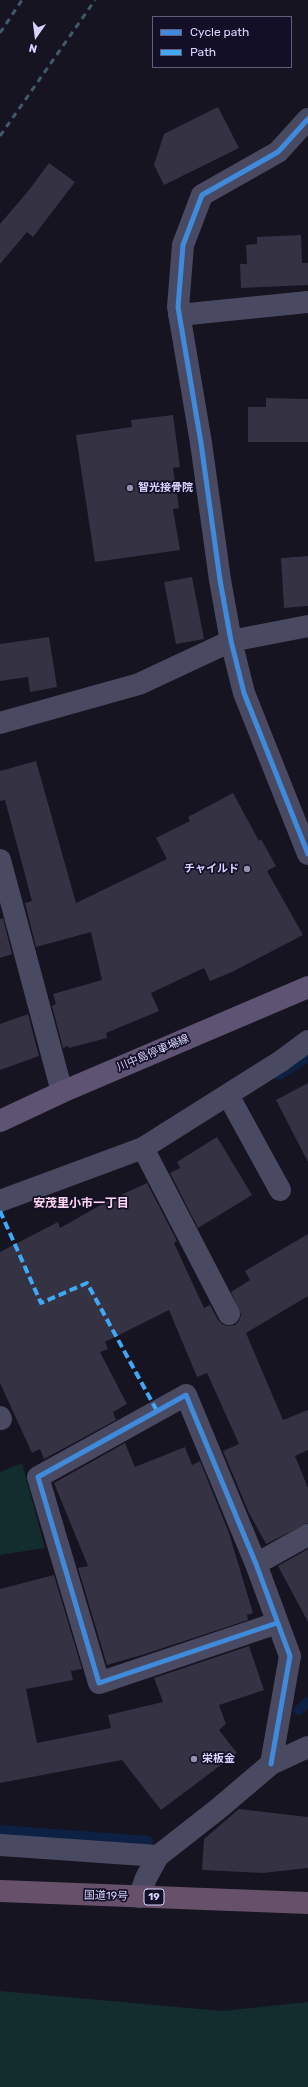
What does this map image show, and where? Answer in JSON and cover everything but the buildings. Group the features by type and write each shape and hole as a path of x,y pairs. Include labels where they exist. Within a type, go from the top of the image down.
{"highway":[{"name":"国道19号","path":"0,1891 308,1903"}],"main road":[{"name":"川中島停車場線","path":"0,1121 62,1092 308,987"}],"street":[{"path":"308,119 278,152 202,195 183,245 178,307 201,443 220,580 231,641 244,693 308,854"},
{"path":"179,315 308,302"},
{"path":"0,723 139,684 231,641 308,626"},
{"path":"0,860 62,1092"},
{"path":"0,1202 143,1148 281,1061 308,1041"},
{"path":"228,1095 280,1190"},
{"path":"143,1148 229,1314"},
{"path":"271,1764 290,1656 256,1564 186,1395 38,1477 99,1683 277,1623"},
{"path":"256,1564 308,1535"},
{"path":"140,1897 146,1878 158,1856 218,1810 271,1764 308,1747"},
{"path":"0,1846 158,1856"}],"green space":[{"path":"22,1463 45,1548 0,1555 0,1472"},
{"path":"0,1991 222,2011 308,2002 308,2087 0,2087"}],"waterway":[{"path":"279,1075 308,1057"},
{"path":"299,1710 308,1702"},
{"path":"0,1830 148,1841"}],"railway":[{"path":"0,33 22,0"},
{"path":"0,136 95,0"}],"marked path":[{"path":"0,1211 41,1303 87,1283 157,1411"}],"cycle path":[{"path":"308,119 278,152 202,195 183,245 178,307 201,443 220,580 231,641 244,693 308,854"},
{"path":"271,1764 290,1656 256,1564 186,1395 38,1477 99,1683 277,1623"}],"place":[{"name":"智光接骨院","path":"130,488"},
{"name":"チャイルド","path":"247,869"},
{"name":"栄板金","path":"194,1759"}],"district":[{"name":"安茂里小市一丁目","path":"81,1204"}]}
